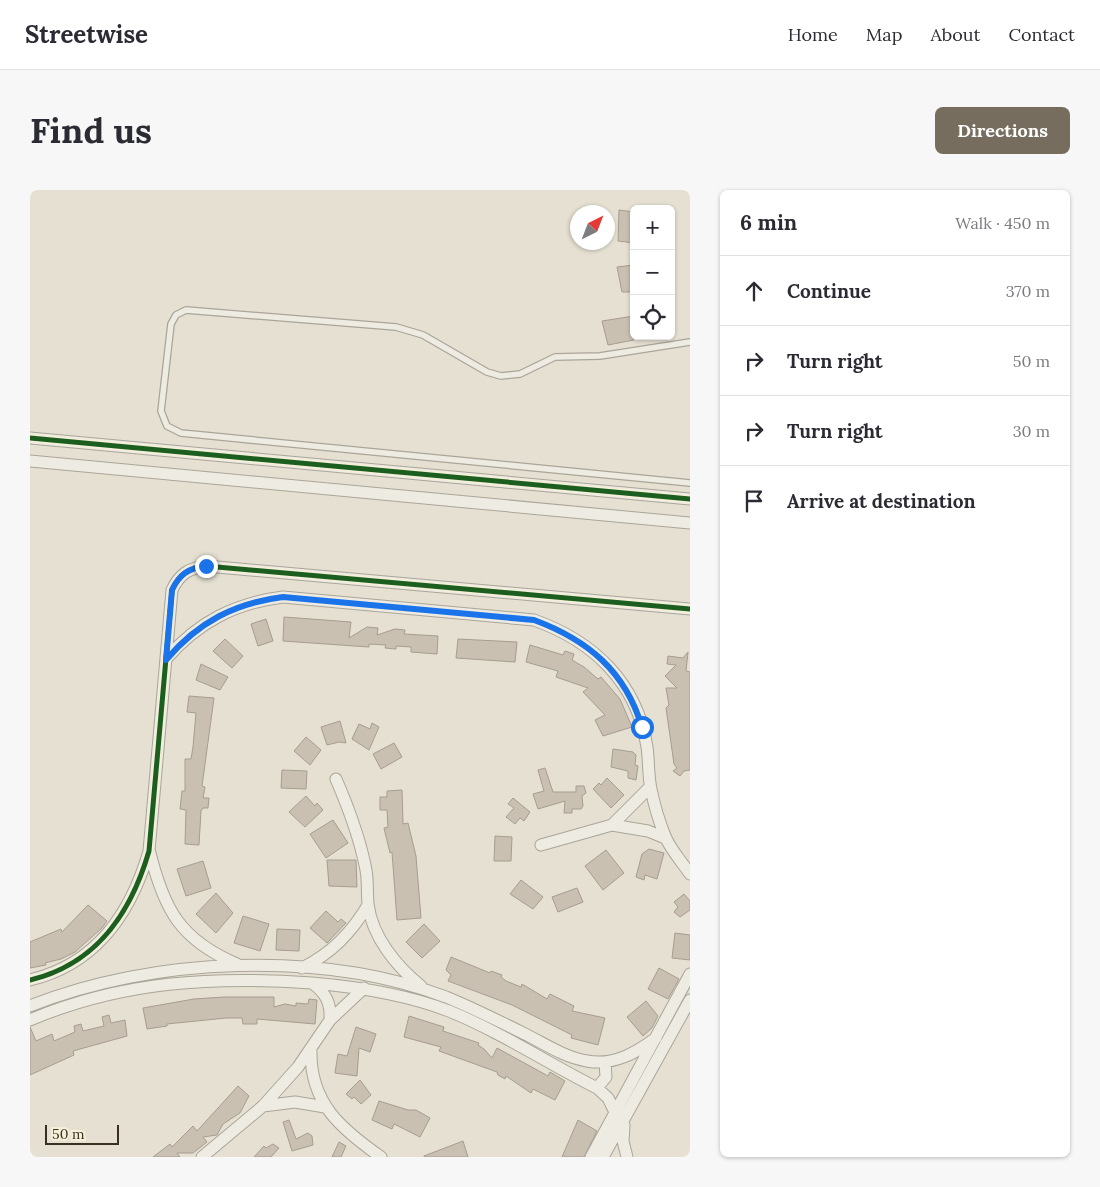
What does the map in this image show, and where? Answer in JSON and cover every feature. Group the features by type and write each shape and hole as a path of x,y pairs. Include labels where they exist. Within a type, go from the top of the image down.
{"street":[{"path":"30,438 690,499"},
{"path":"30,461 690,523"},
{"path":"30,1006 47,987 105,936 128,907 136,890 149,851 172,590 184,572 194,567 206,566 690,609"},
{"path":"166,660 186,638 209,620 245,604 283,597 534,620 557,629 579,641 599,656 614,673 638,713 647,745 650,788 665,838 690,874"},
{"path":"336,779 359,839 366,871 368,905 380,937 388,952 411,978 424,989"},
{"path":"612,825 650,788"},
{"path":"541,845 612,825 648,831 665,838"},
{"path":"149,851 161,893 171,913 185,931 208,949 241,966"},
{"path":"301,968 328,953 340,943 368,905"},
{"path":"30,980 47,987 91,985 132,976 241,966 301,968 383,979 424,989 492,1018 573,1058 605,1062 624,1058 656,1038"},
{"path":"268,966 269,979"},
{"path":"591,1157 620,1116 686,998 690,974"},
{"path":"30,1020 67,1006 129,990 205,980 269,979 312,983 364,988 418,1000 475,1022 597,1088 608,1098 620,1116 627,1157"},
{"path":"312,983 321,989 327,998 330,1020"},
{"path":"202,1157 263,1106 311,1051 330,1020 364,988"},
{"path":"418,1000 424,989"},
{"path":"603,1157 656,1038 686,998"},
{"path":"311,1051 313,1081 324,1107 347,1130 381,1157"},
{"path":"597,1088 606,1077 605,1062"},
{"path":"263,1106 295,1102 324,1107"}],"lane":[{"path":"690,342 600,356 555,357 520,374 501,376 487,372 423,335 396,327 186,310 176,315 171,324 161,411 167,426 181,434 690,483"}],"building":[{"path":"619,210 630,211 630,242 618,241"},
{"path":"630,265 630,292 622,292 617,267"},
{"path":"630,317 630,340 634,340 608,345 602,321"},
{"path":"284,617 351,622 349,638 367,627 378,628 377,635 395,629 405,630 404,634 438,636 437,654 411,652 411,647 396,646 396,649 385,648 386,645 369,644 369,647 283,641"},
{"path":"266,619 273,641 258,646 251,624"},
{"path":"225,639 243,656 232,668 213,651"},
{"path":"458,639 517,642 515,662 456,658"},
{"path":"530,645 563,655 565,651 574,654 572,660 598,679 601,677 620,699 632,727 603,736 595,720 605,715 583,692 588,688 556,677 558,671 526,662"},
{"path":"688,652 686,671 690,672 690,770 684,771 680,776 673,771 677,768 674,764 666,708 669,705 666,688 677,688 665,676 676,665 667,664 668,656 683,658"},
{"path":"201,664 228,677 220,690 196,680"},
{"path":"189,696 214,698 202,786 205,787 203,798 209,798 208,808 203,808 201,811 199,845 185,844 186,810 180,809 182,791 185,791 185,759 191,759 196,713 187,712"},
{"path":"340,721 346,743 339,742 327,745 321,727"},
{"path":"372,723 379,727 369,750 352,739 359,724 370,729"},
{"path":"306,737 321,750 310,765 294,751"},
{"path":"394,743 402,757 381,769 373,754"},
{"path":"613,749 633,752 636,755 635,765 638,766 636,780 628,778 628,771 611,767"},
{"path":"545,768 553,792 576,792 576,786 584,786 586,793 582,796 583,806 581,809 572,809 572,813 564,813 565,801 538,809 533,794 544,791 538,770"},
{"path":"282,770 307,771 306,789 281,788"},
{"path":"607,778 624,795 611,808 593,789 599,783 601,785"},
{"path":"402,790 403,824 408,823 416,856 421,918 397,920 392,852 390,853 384,828 388,827 387,810 380,810 380,797 387,797 387,791"},
{"path":"306,796 315,806 317,803 323,810 305,827 289,812"},
{"path":"513,798 530,812 524,821 520,818 515,824 506,817 514,808 508,804"},
{"path":"333,820 348,843 326,858 310,834"},
{"path":"495,836 512,837 511,861 494,861"},
{"path":"649,849 664,853 657,879 645,875 644,880 636,877 642,854"},
{"path":"606,850 624,873 603,890 585,866"},
{"path":"327,860 356,860 357,887 329,886"},
{"path":"203,861 211,888 186,896 177,869"},
{"path":"521,880 543,897 533,909 510,894"},
{"path":"577,888 583,902 558,912 552,897"},
{"path":"216,893 233,913 216,933 196,914"},
{"path":"684,894 690,901 690,910 680,917 674,912 678,907 674,902"},
{"path":"88,905 107,921 102,928 75,952 61,959 45,963 46,965 30,968 30,942 61,929 62,932"},
{"path":"326,911 338,922 341,919 346,923 327,943 310,928"},
{"path":"243,916 269,924 260,951 234,943"},
{"path":"424,924 440,941 422,958 406,942"},
{"path":"277,929 300,930 299,951 276,950"},
{"path":"675,933 690,935 690,960 672,958"},
{"path":"451,957 490,973 491,971 502,975 501,977 506,981 521,987 522,984 547,999 550,994 574,1006 572,1011 605,1018 598,1045 571,1038 572,1035 512,1005 448,981 451,975 446,970"},
{"path":"659,968 679,979 668,999 648,989"},
{"path":"274,997 274,1007 285,1004 296,1006 296,1003 308,1004 309,999 317,1000 315,1024 257,1019 257,1024 243,1024 242,1018 226,1018 167,1024 167,1026 147,1029 143,1008 194,999"},
{"path":"646,1001 658,1016 652,1028 643,1036 627,1017"},
{"path":"109,1015 111,1023 125,1020 127,1036 73,1051 74,1055 30,1075 30,1027 36,1041 52,1034 54,1041 75,1032 74,1026 81,1024 83,1031 104,1026 102,1017"},
{"path":"409,1016 444,1027 443,1031 479,1043 478,1045 492,1058 497,1048 548,1076 550,1072 565,1081 555,1100 533,1089 531,1093 506,1076 505,1079 498,1075 497,1072 439,1051 441,1047 404,1037"},
{"path":"356,1027 376,1034 370,1052 359,1048 357,1076 335,1073 338,1054 347,1056"},
{"path":"360,1080 371,1095 361,1104 354,1097 352,1099 346,1094"},
{"path":"238,1086 249,1096 240,1113 223,1124 217,1135 203,1137 207,1142 193,1153 177,1153 180,1157 153,1157 170,1144 172,1147 193,1126 197,1131"},
{"path":"379,1101 408,1110 416,1110 430,1118 420,1137 394,1124 392,1129 372,1120"},
{"path":"289,1120 296,1139 308,1133 312,1136 313,1145 292,1151 283,1122"},
{"path":"578,1120 597,1131 584,1157 562,1157"},
{"path":"463,1141 468,1157 424,1157 424,1156"},
{"path":"339,1142 346,1146 341,1157 332,1157"},
{"path":"273,1144 279,1148 271,1157 254,1157 264,1146 266,1148"}],"cycle path":[{"path":"30,438 690,499"},
{"path":"30,980 54,972 74,962 108,933 121,915 141,874 149,851 172,590 185,573 194,568 206,566 690,609"}],"route":[{"path":"206,566 194,567 184,572 172,590 166,660 179,645 209,620 226,611 264,599 283,597 304,598 534,620 557,629 579,641 599,656 628,692 642,727"}]}
